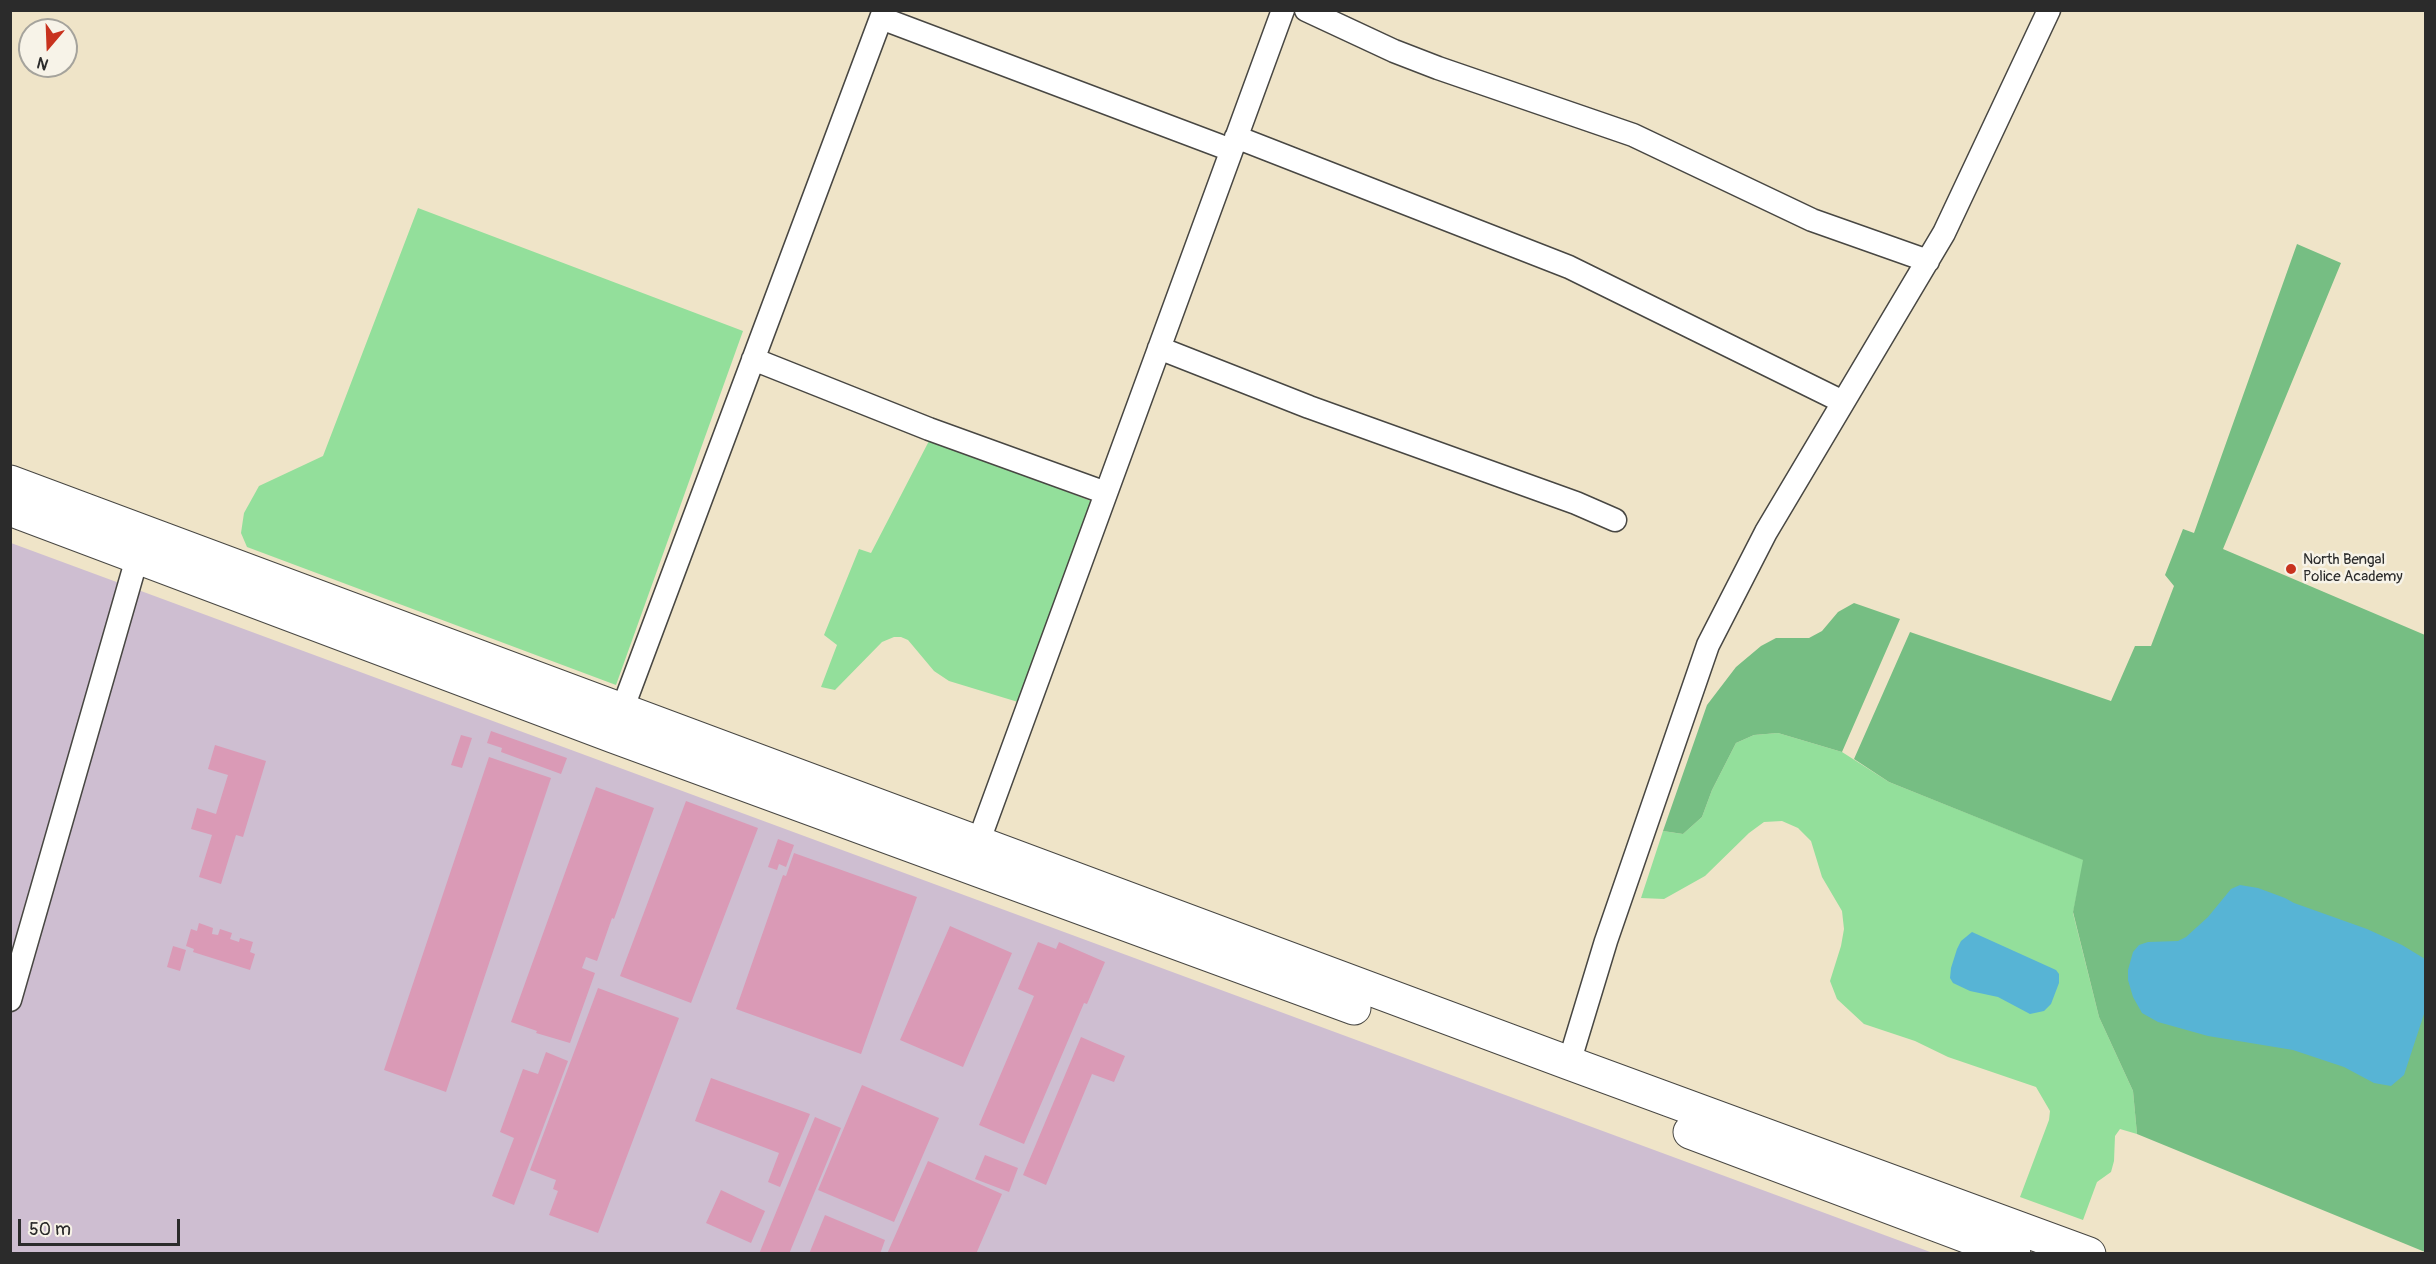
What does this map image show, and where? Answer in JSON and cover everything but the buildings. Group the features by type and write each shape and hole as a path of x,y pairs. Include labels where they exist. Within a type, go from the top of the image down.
{"street":[{"path":"1306,10 1394,51 1438,68 1633,135 1812,220 1928,261"},
{"path":"1569,1064 1606,941 1708,645 1766,532 1944,233 2049,10"},
{"path":"978,843 1234,144 1279,12"},
{"path":"618,723 883,14 1569,267 1843,402"},
{"path":"1159,348 1309,407 1576,503 1615,520"},
{"path":"753,359 929,429 1106,494"},
{"path":"10,482 141,545 618,723 1551,1080 2014,1254"},
{"path":"10,510 141,545"},
{"path":"10,1000 141,545"},
{"path":"618,723 978,843 1569,1064 2089,1254"}],"shaded area":[{"path":"11,543 1933,1253 11,1253"}],"green space":[{"path":"418,208 743,331 616,685 247,547 241,533 244,513 259,486 323,456"},
{"path":"2297,244 2341,263 2223,549 2425,635 2425,1252 2137,1134 2133,1091 2099,1017 2073,912 2083,860 1889,782 1854,759 1910,632 2111,701 2135,646 2151,646 2174,586 2165,575 2183,529 2194,533"},
{"path":"930,439 1091,501 1018,702 949,681 934,671 908,640 901,637 882,642 835,690 821,687 837,645 824,635 859,549 871,553"},
{"path":"1854,603 1900,619 1842,752 1778,733 1754,735 1736,743 1712,790 1702,817 1683,834 1663,831 1707,705 1736,667 1761,646 1776,638 1809,638 1822,631 1838,612"},
{"path":"1778,733 1842,752 1889,782 2084,860 2073,913 2099,1017 2133,1091 2137,1134 2120,1129 2115,1136 2111,1172 2097,1182 2083,1220 2020,1197 2049,1120 2050,1111 2036,1087 1948,1057 1915,1041 1864,1024 1837,999 1830,981 1844,929 1842,911 1822,877 1811,841 1798,828 1782,821 1764,822 1749,833 1705,876 1664,899 1641,898 1663,831 1683,834 1702,817 1712,790 1736,743 1754,735"}],"water":[{"path":"2240,885 2258,888 2367,929 2402,945 2425,959 2425,1011 2404,1075 2391,1086 2374,1083 2344,1067 2293,1050 2208,1036 2158,1022 2142,1013 2133,997 2128,980 2133,952 2139,945 2148,942 2178,941 2186,937 2208,917 2231,889"},
{"path":"1972,932 2056,970 2059,974 2059,983 2051,1004 2044,1011 2030,1014 1998,997 1970,991 1953,983 1950,978 1951,968 1957,949 1961,941"}],"place":[{"name":"North Bengal Police Academy","path":"2291,569"}]}
